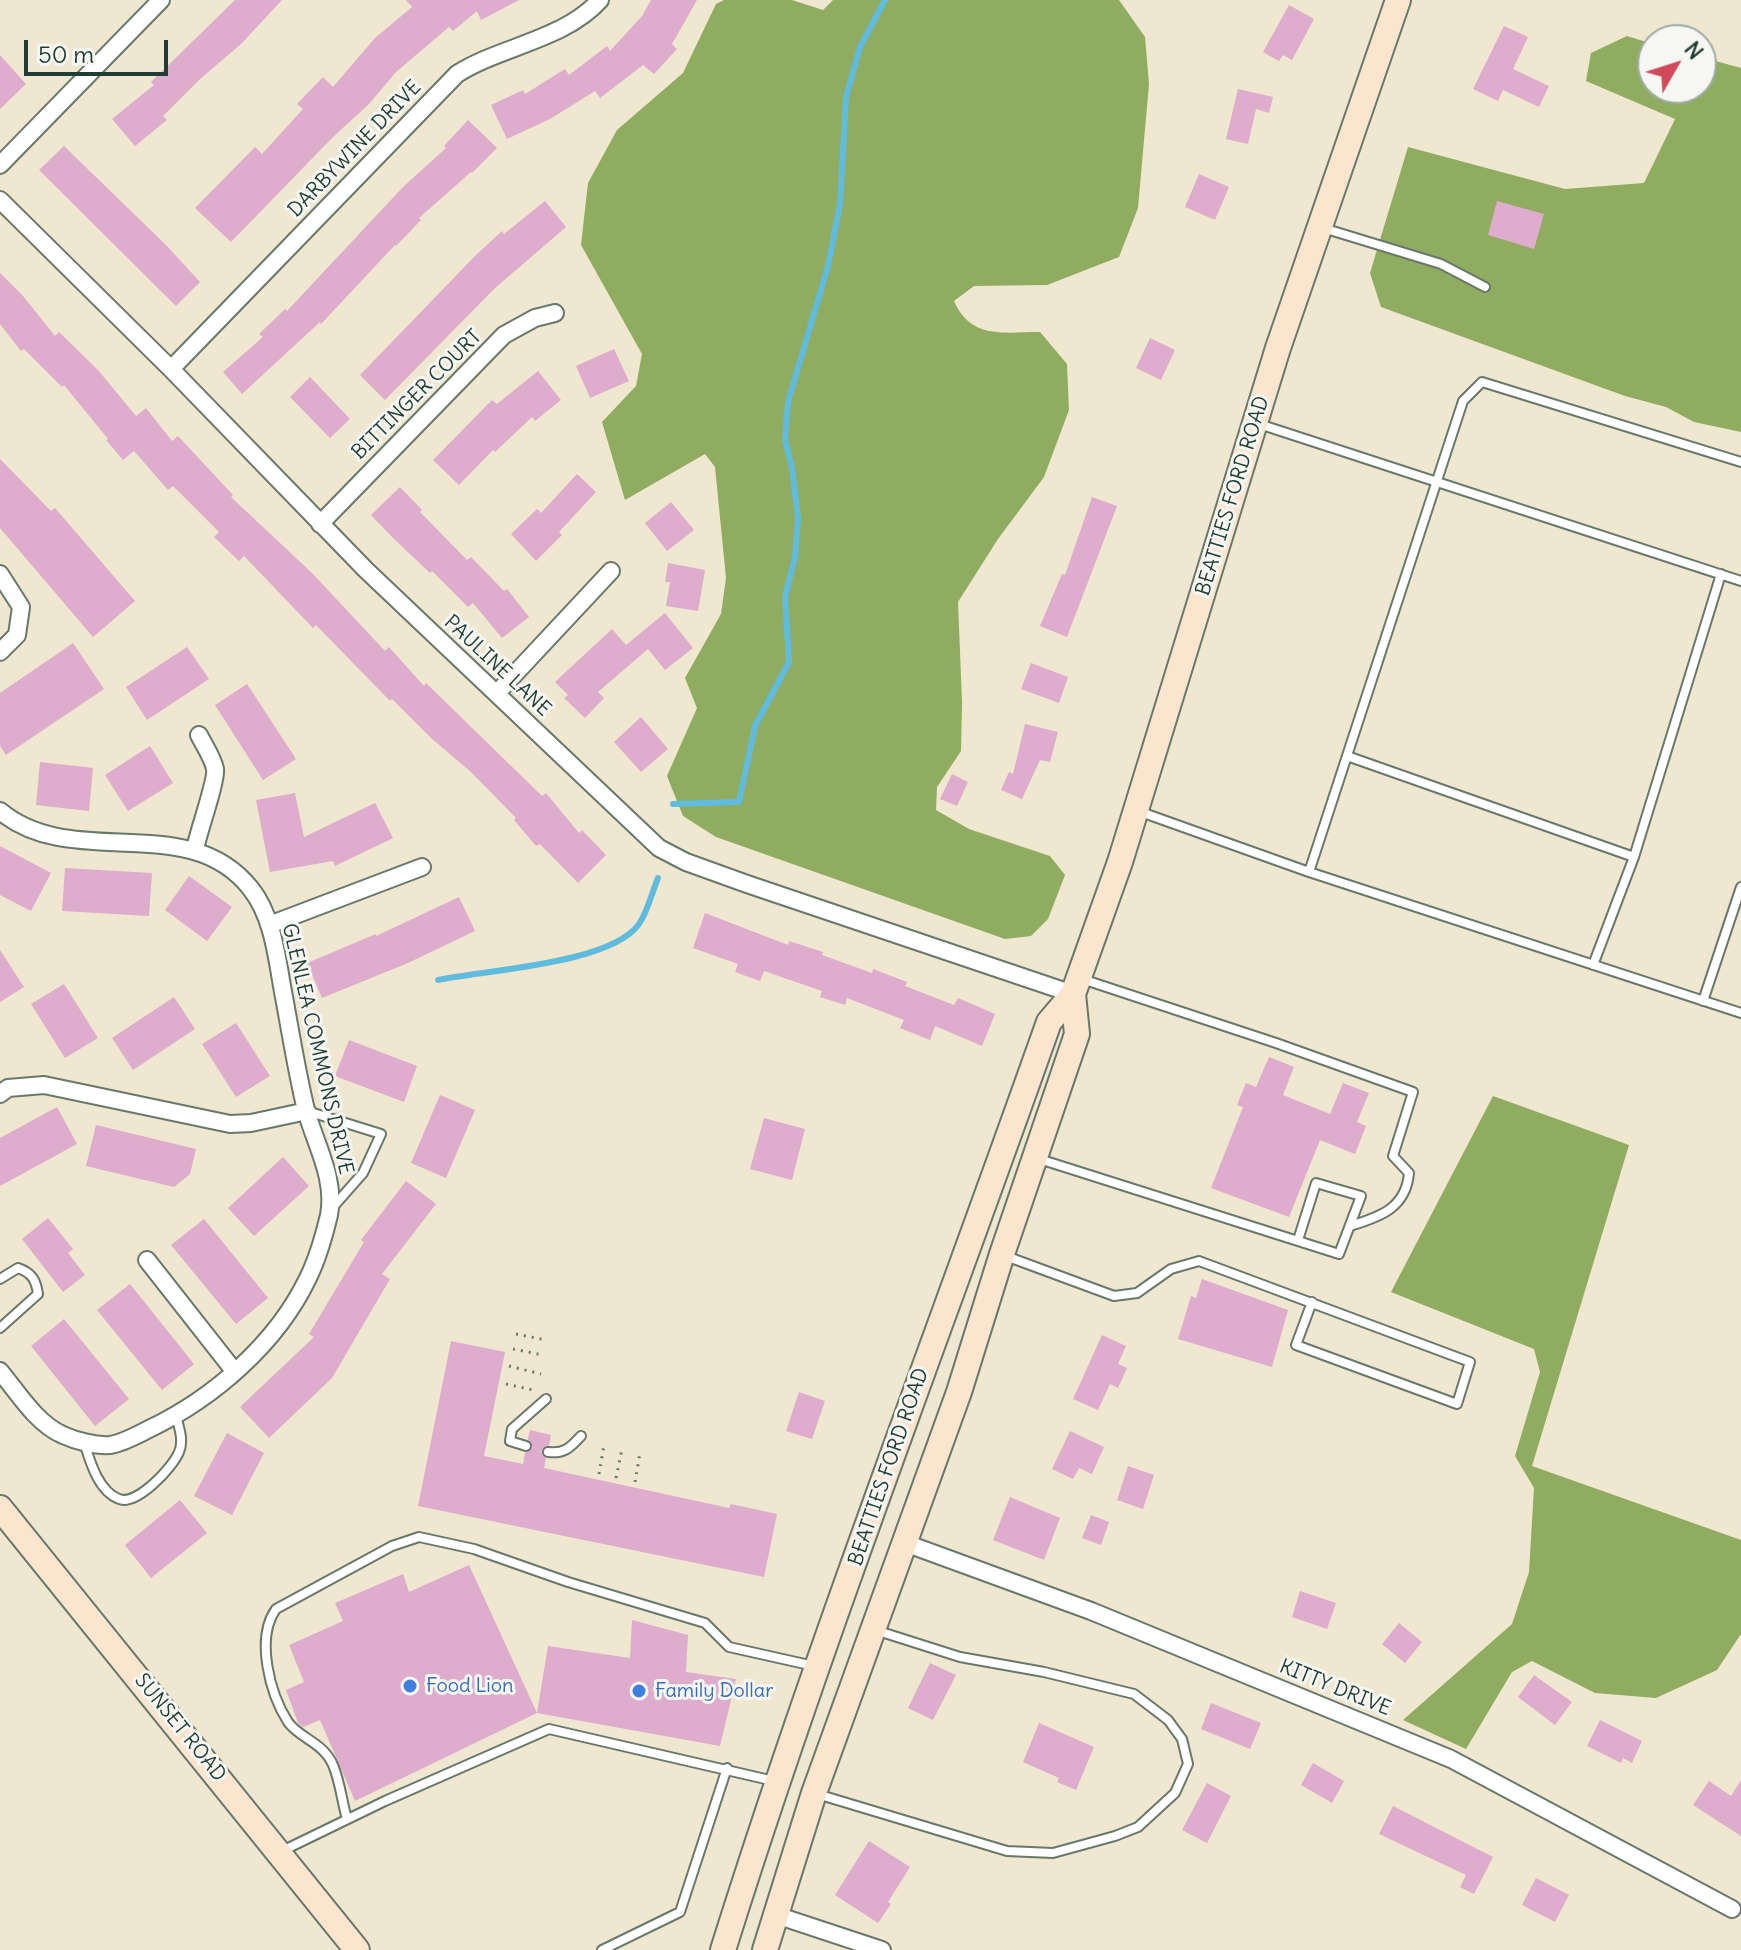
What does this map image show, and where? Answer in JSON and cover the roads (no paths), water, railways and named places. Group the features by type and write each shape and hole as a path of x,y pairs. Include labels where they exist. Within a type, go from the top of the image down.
{"main road":[{"name":"BEATTIES FORD ROAD","path":"723,1950 818,1667 1049,1022 1076,986 1137,811 1319,226 1398,0"},
{"name":"BEATTIES FORD ROAD","path":"765,1950 814,1793 959,1392 1077,1034 1076,986"},
{"name":"SUNSET ROAD","path":"0,1508 357,1950"}],"street":[{"path":"0,165 161,0"},
{"name":"DARBYWINE DRIVE","path":"171,369 457,74 477,62 581,17 600,0"},
{"name":"PAULINE LANE","path":"0,200 171,369 320,524 659,848 686,862 1076,986"},
{"name":"BITTINGER COURT","path":"320,524 504,335 535,318 555,313"},
{"path":"497,693 611,571"},
{"path":"0,574 21,607 17,635 0,652"},
{"path":"195,849 215,780 215,769 199,735"},
{"name":"GLENLEA COMMONS DRIVE","path":"0,811 24,827 70,839 195,849 216,859 244,881 264,910 269,925 307,1111 327,1169 330,1211 320,1250 307,1280 283,1318 235,1372 205,1396 131,1438 110,1445 84,1442 60,1434 37,1416 0,1371"},
{"path":"269,925 422,867"},
{"path":"0,1094 8,1088 44,1085 230,1124 251,1123 307,1111"},
{"path":"147,1260 235,1372"},
{"name":"KITTY DRIVE","path":"905,1543 1091,1611 1451,1759 1732,1909"},
{"path":"776,1915 882,1950"}],"lane":[{"path":"1319,226 1441,264 1485,287"},
{"path":"1309,872 1463,401 1482,382 1741,462"},
{"path":"1256,423 1741,581"},
{"path":"1593,965 1634,857 1721,574"},
{"path":"1347,756 1634,857"},
{"path":"1137,811 1309,872 1741,1013"},
{"path":"1703,1001 1741,887"},
{"path":"1076,986 1276,1043 1413,1092 1393,1156 1409,1173 1407,1190 1397,1203 1378,1218 1350,1226"},
{"path":"307,1111 381,1134 363,1173 330,1211"},
{"path":"1036,1158 1339,1254 1361,1196 1316,1183 1298,1240"},
{"path":"1002,1254 1114,1296 1137,1293 1171,1269 1199,1261 1312,1302 1470,1362 1457,1404 1296,1345 1312,1302"},
{"path":"0,1279 18,1268 28,1272 37,1282 38,1294 0,1328"},
{"path":"526,1446 510,1441 512,1429 544,1396"},
{"path":"84,1442 93,1469 105,1487 121,1500 130,1500 160,1477 176,1459 181,1449 181,1439 176,1415"},
{"path":"548,1452 559,1454 569,1449 581,1436"},
{"path":"347,1819 332,1764 315,1741 290,1725 277,1700 267,1657 269,1619 276,1609 392,1546 419,1537 474,1549 568,1582 705,1623 729,1647 818,1667"},
{"path":"814,1793 1007,1851 1053,1853 1138,1827 1175,1793 1188,1764 1182,1739 1168,1720 1134,1694 1044,1672 960,1657 874,1630"},
{"path":"279,1852 549,1729 778,1782"},
{"path":"602,1950 680,1912 727,1768"}],"waterway":[{"path":"673,804 739,802 755,726 789,662 785,597 795,557 798,518 785,440 788,402 828,266 840,204 846,97 860,47 885,0"},
{"path":"438,980 546,963 602,948 624,937 639,924 658,878"}],"place":[{"name":"Food Lion","path":"410,1686"},
{"name":"Family Dollar","path":"639,1691"}]}
